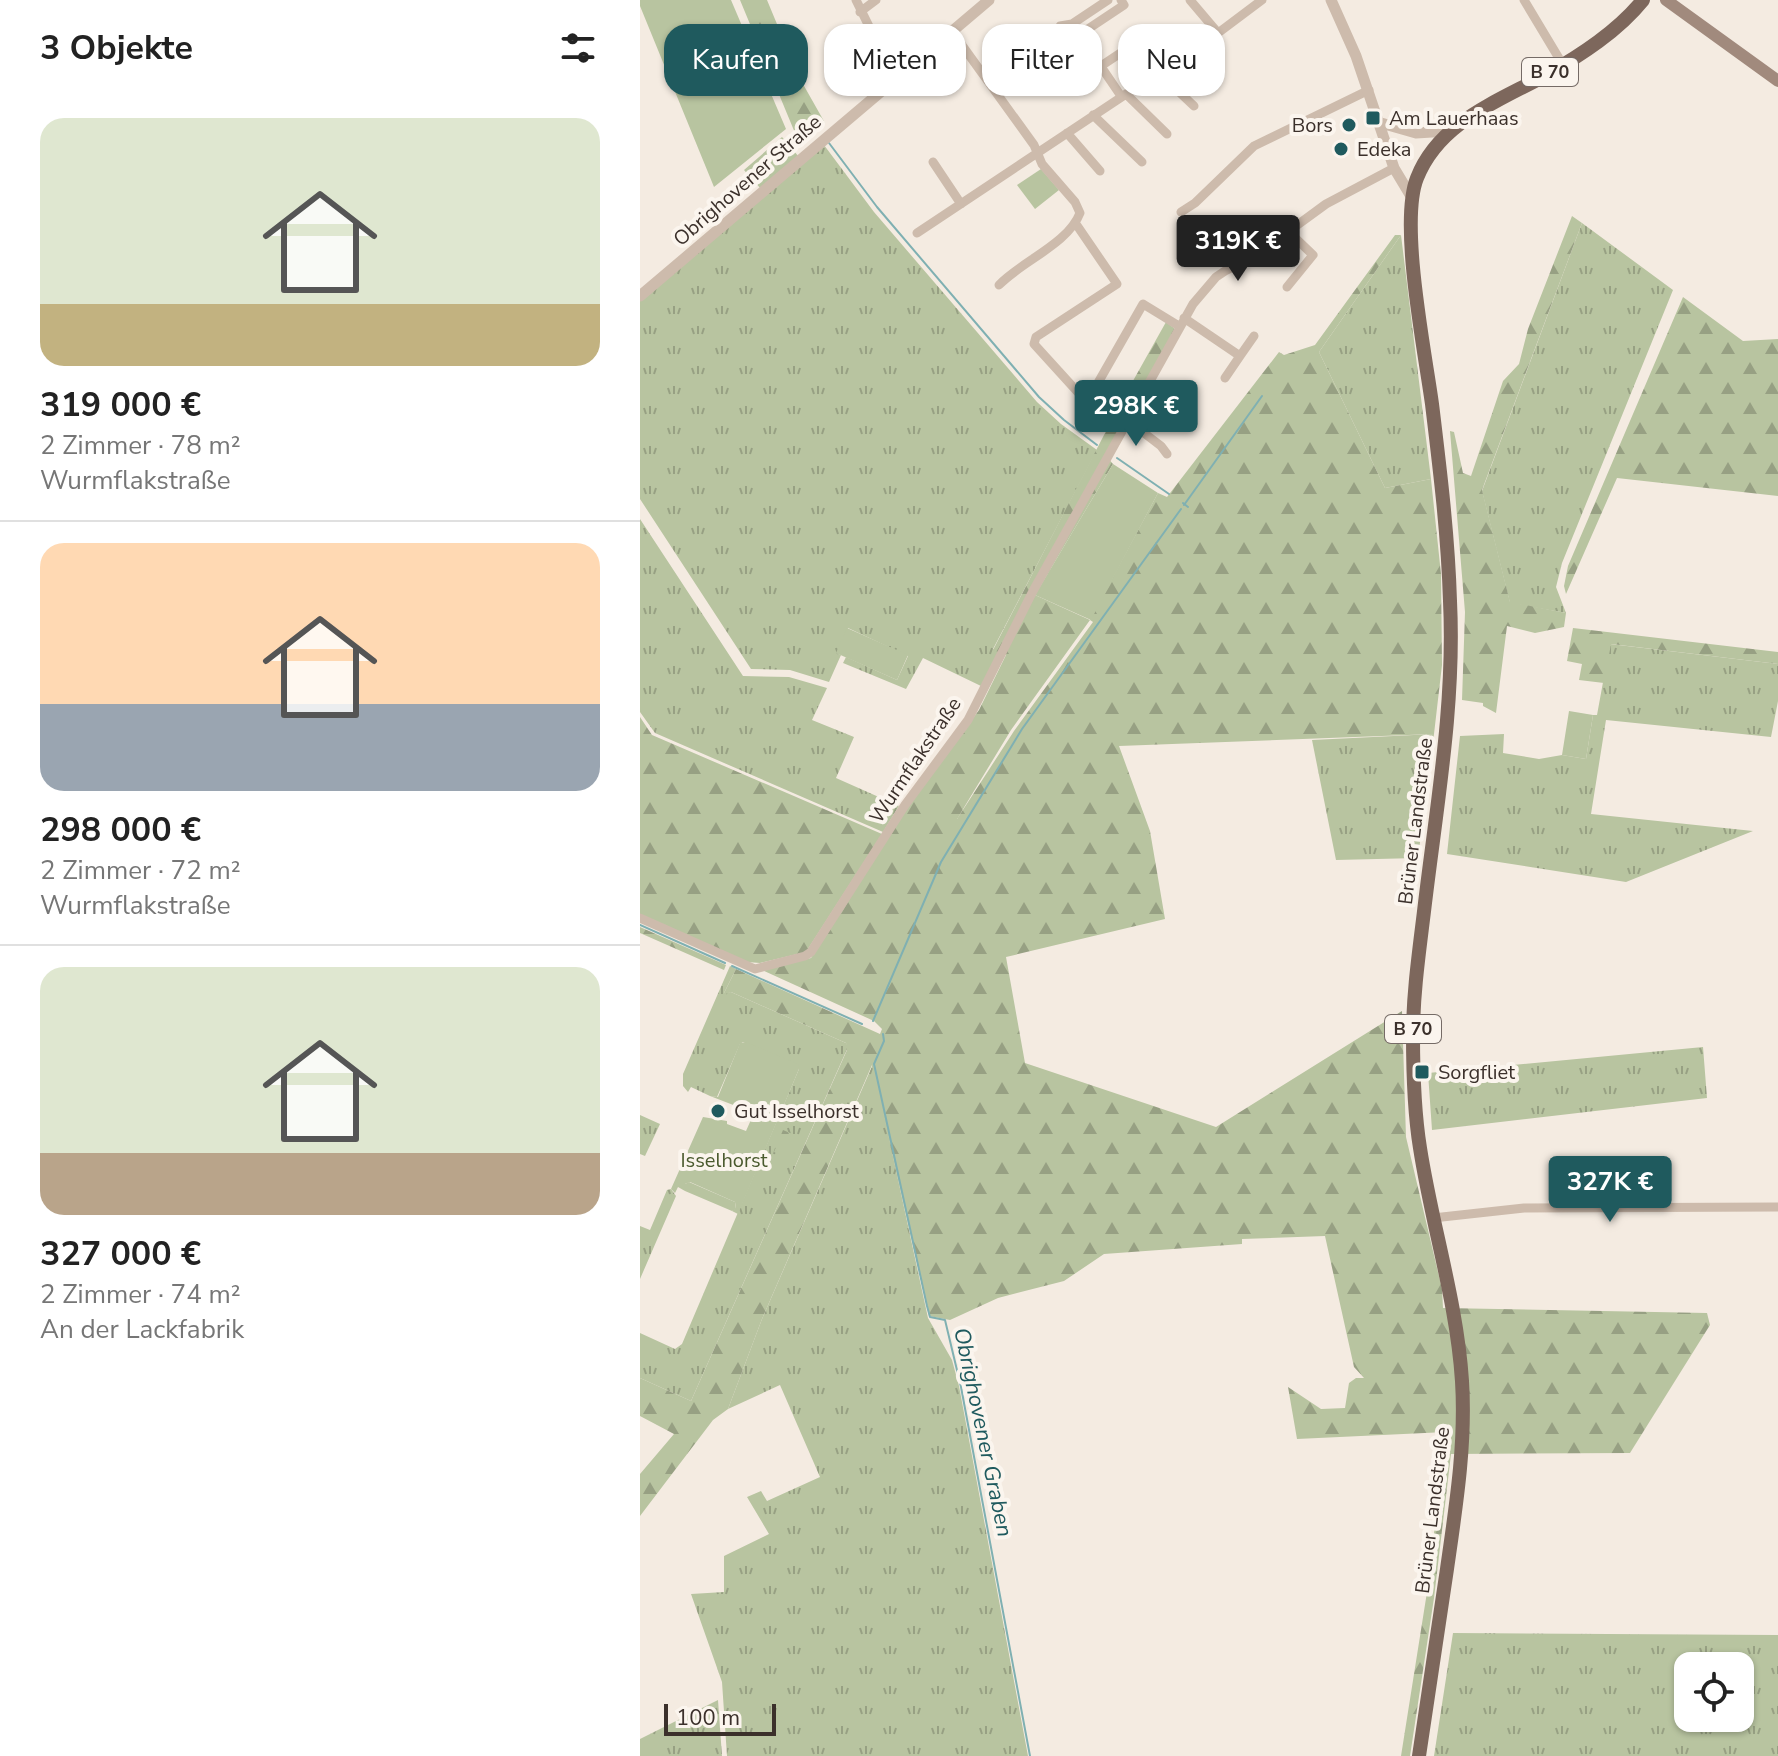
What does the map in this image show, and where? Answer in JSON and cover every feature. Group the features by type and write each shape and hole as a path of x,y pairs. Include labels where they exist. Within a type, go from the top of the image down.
{"main road":[{"name":"Brüner Landstraße","path":"1419,1756 1459,1487 1463,1400 1458,1340 1416,1119 1413,1029 1418,957 1449,702 1451,608 1445,505 1411,229 1412,198 1416,179 1431,150 1448,131 1563,65 1608,34 1643,0"},
{"path":"1666,0 1778,81"}],"street":[{"path":"856,0 866,24"},
{"path":"860,12 876,0"},
{"name":"Obrighovener Straße","path":"959,24 989,0"},
{"path":"1072,24 1108,0"},
{"path":"1096,24 1124,5 1121,0"},
{"path":"1190,0 1210,24"},
{"path":"1225,28 1262,0"},
{"path":"1331,0 1369,90 1394,168 1412,198"},
{"path":"1524,0 1563,65"},
{"path":"966,51 1038,152 1042,164 1075,202 1080,213 1076,224 1058,241 1012,271 999,285"},
{"path":"1102,67 1118,87"},
{"path":"1181,212 1195,203 1254,146 1369,90"},
{"name":"Obrighovener Straße","path":"640,296 875,96"},
{"path":"917,233 1122,96"},
{"path":"1125,96 1167,134"},
{"path":"1183,96 1194,106"},
{"path":"1093,115 1142,162"},
{"path":"1381,123 1416,133 1448,131"},
{"path":"1067,133 1100,171"},
{"path":"933,162 961,204"},
{"path":"1394,168 1416,179"},
{"name":"Wurmflakstraße","path":"640,918 755,969 811,952 905,805 968,720 1033,591 1182,322 1216,277 1255,256 1326,204 1394,168"},
{"path":"1076,224 1117,284 1036,337 1034,344 1084,399 1091,395 1143,304 1182,322 1240,356"},
{"path":"1287,287 1313,255 1289,232"},
{"path":"1225,378 1254,336"},
{"path":"1127,420 1167,454"},
{"path":"1433,1218 1524,1208 1778,1207"}],"green space":[{"path":"640,0 731,0 741,24 664,24 664,65"},
{"path":"740,0 767,0 777,24 750,24"},
{"path":"808,93 825,123 800,145 780,96 808,96"},
{"path":"677,96 772,96 786,129 714,187"},
{"path":"782,137 799,157 761,189 744,170"},
{"path":"824,145 874,212 1037,402 1097,450 993,649 999,652 981,686 923,658 906,689 843,663 846,657 897,680 908,656 848,628 829,682 790,670 751,669 640,499 640,301"},
{"path":"1041,169 1059,190 1035,209 1017,185"},
{"path":"1572,216 1582,223 1482,490 1510,602 1566,613 1564,627 1535,633 1507,626 1496,713 1483,703 1462,700 1465,612 1450,431 1454,432 1463,473 1471,476 1503,381 1519,364 1528,329"},
{"path":"1582,223 1673,290 1562,563 1556,587 1566,613 1510,603 1482,491"},
{"path":"1395,235 1401,235 1319,352 1385,488 1431,479 1441,574 1442,665 1434,734 1119,746 1150,831 1165,919 1006,957 1025,1063 1216,1127 1402,1011 1406,1137 1442,1289 1443,1308 1707,1313 1710,1325 1630,1453 1451,1454 1434,1598 1410,1756 1401,1756 1427,1592 1446,1432 1297,1439 1288,1387 1321,1409 1345,1408 1349,1383 1356,1378 1364,1378 1354,1367 1325,1236 1242,1239 1242,1244 1104,1254 1064,1281 998,1298 950,1320 929,1316 872,1065 762,1319 728,1409 713,1420 640,1516 640,1474 674,1434 640,1416 640,1378 691,1401 847,1050 846,1043 731,992 723,995 736,969 880,1034 882,1029 874,1021 762,970 811,958 912,801 979,710 1006,655 993,650 1120,404 1166,322 1174,331 1105,455 1113,464 1035,595 1090,620 1158,493 1167,497 1279,352 1284,355 1315,345","holes":["1090,620 1093,622 1014,731 957,819 1011,730"]},
{"path":"1401,235 1431,479 1385,488 1319,352"},
{"path":"1683,297 1743,341 1778,339 1778,496 1617,478 1566,594 1564,586 1568,566"},
{"path":"1113,464 1158,493 1091,620 1035,595"},
{"path":"640,519 743,676 789,677 827,688 812,720 854,737 836,778 899,806 883,832 655,733 640,712"},
{"path":"847,628 908,655 897,680 836,653"},
{"path":"1573,628 1778,652 1778,664 1611,644 1604,683 1579,680 1582,664 1567,661"},
{"path":"1610,644 1778,664 1778,701 1771,737 1606,720 1591,814 1753,831 1626,882 1447,854 1460,736 1504,734 1503,753 1539,759 1562,755 1586,759"},
{"path":"1569,711 1593,715 1586,759 1562,755"},
{"path":"640,717 652,735 882,834 806,952 760,963 747,962 640,914"},
{"path":"1434,734 1418,858 1336,860 1312,740"},
{"path":"640,927 726,965 724,970 640,933"},
{"path":"730,966 736,969 724,993 731,992 846,1043 848,1047 691,1401 640,1378 640,1333 675,1349 682,1344 799,1069 743,1042 717,1097 691,1087 688,1092 683,1086 683,1074"},
{"name":"Isselhorst","path":"746,1042 798,1064 799,1069 738,1214 732,1211 736,1208 735,1202 690,1182 685,1184 685,1191 678,1187 675,1193 671,1189 703,1117 727,1121 727,1124 746,1131 754,1113 710,1096 718,1097 740,1043"},
{"path":"1703,1047 1707,1098 1432,1130 1428,1073"},
{"path":"873,1064 928,1318 952,1360 959,1386 1028,1756 727,1756 722,1682 691,1594 724,1592 724,1556 769,1534 747,1497 761,1491 767,1501 820,1477 780,1385 728,1409 762,1319"},
{"path":"640,1115 660,1124 645,1156 640,1154"},
{"path":"783,1130 802,1138 793,1161 774,1152"},
{"path":"689,1182 735,1202 736,1209 732,1211 685,1191 685,1184"},
{"path":"671,1189 676,1196 640,1279 640,1226 650,1230 667,1190"},
{"path":"1453,1633 1778,1635 1778,1756 1434,1756"},
{"path":"718,1700 722,1756 640,1756 640,1739"}],"waterway":[{"path":"829,143 877,207 1039,397 1097,445"},
{"path":"1184,505 1262,396"},
{"path":"1117,458 1169,494"},
{"path":"1183,503 1188,507"},
{"path":"873,1021 941,862 1022,729 1181,509"},
{"name":"Obrighovener Graben","path":"640,925 725,963"},
{"name":"Obrighovener Graben","path":"732,966 862,1024"},
{"name":"Obrighovener Graben","path":"883,1034 884,1041 874,1064 927,1306 930,1317 945,1320 961,1387 1030,1756"}],"place":[{"name":"Am Lauerhaas","path":"1373,118"},
{"name":"Bors","path":"1349,125"},
{"name":"Edeka","path":"1341,149"},
{"name":"Sorgfliet","path":"1422,1072"},
{"name":"Gut Isselhorst","path":"718,1111"}]}
